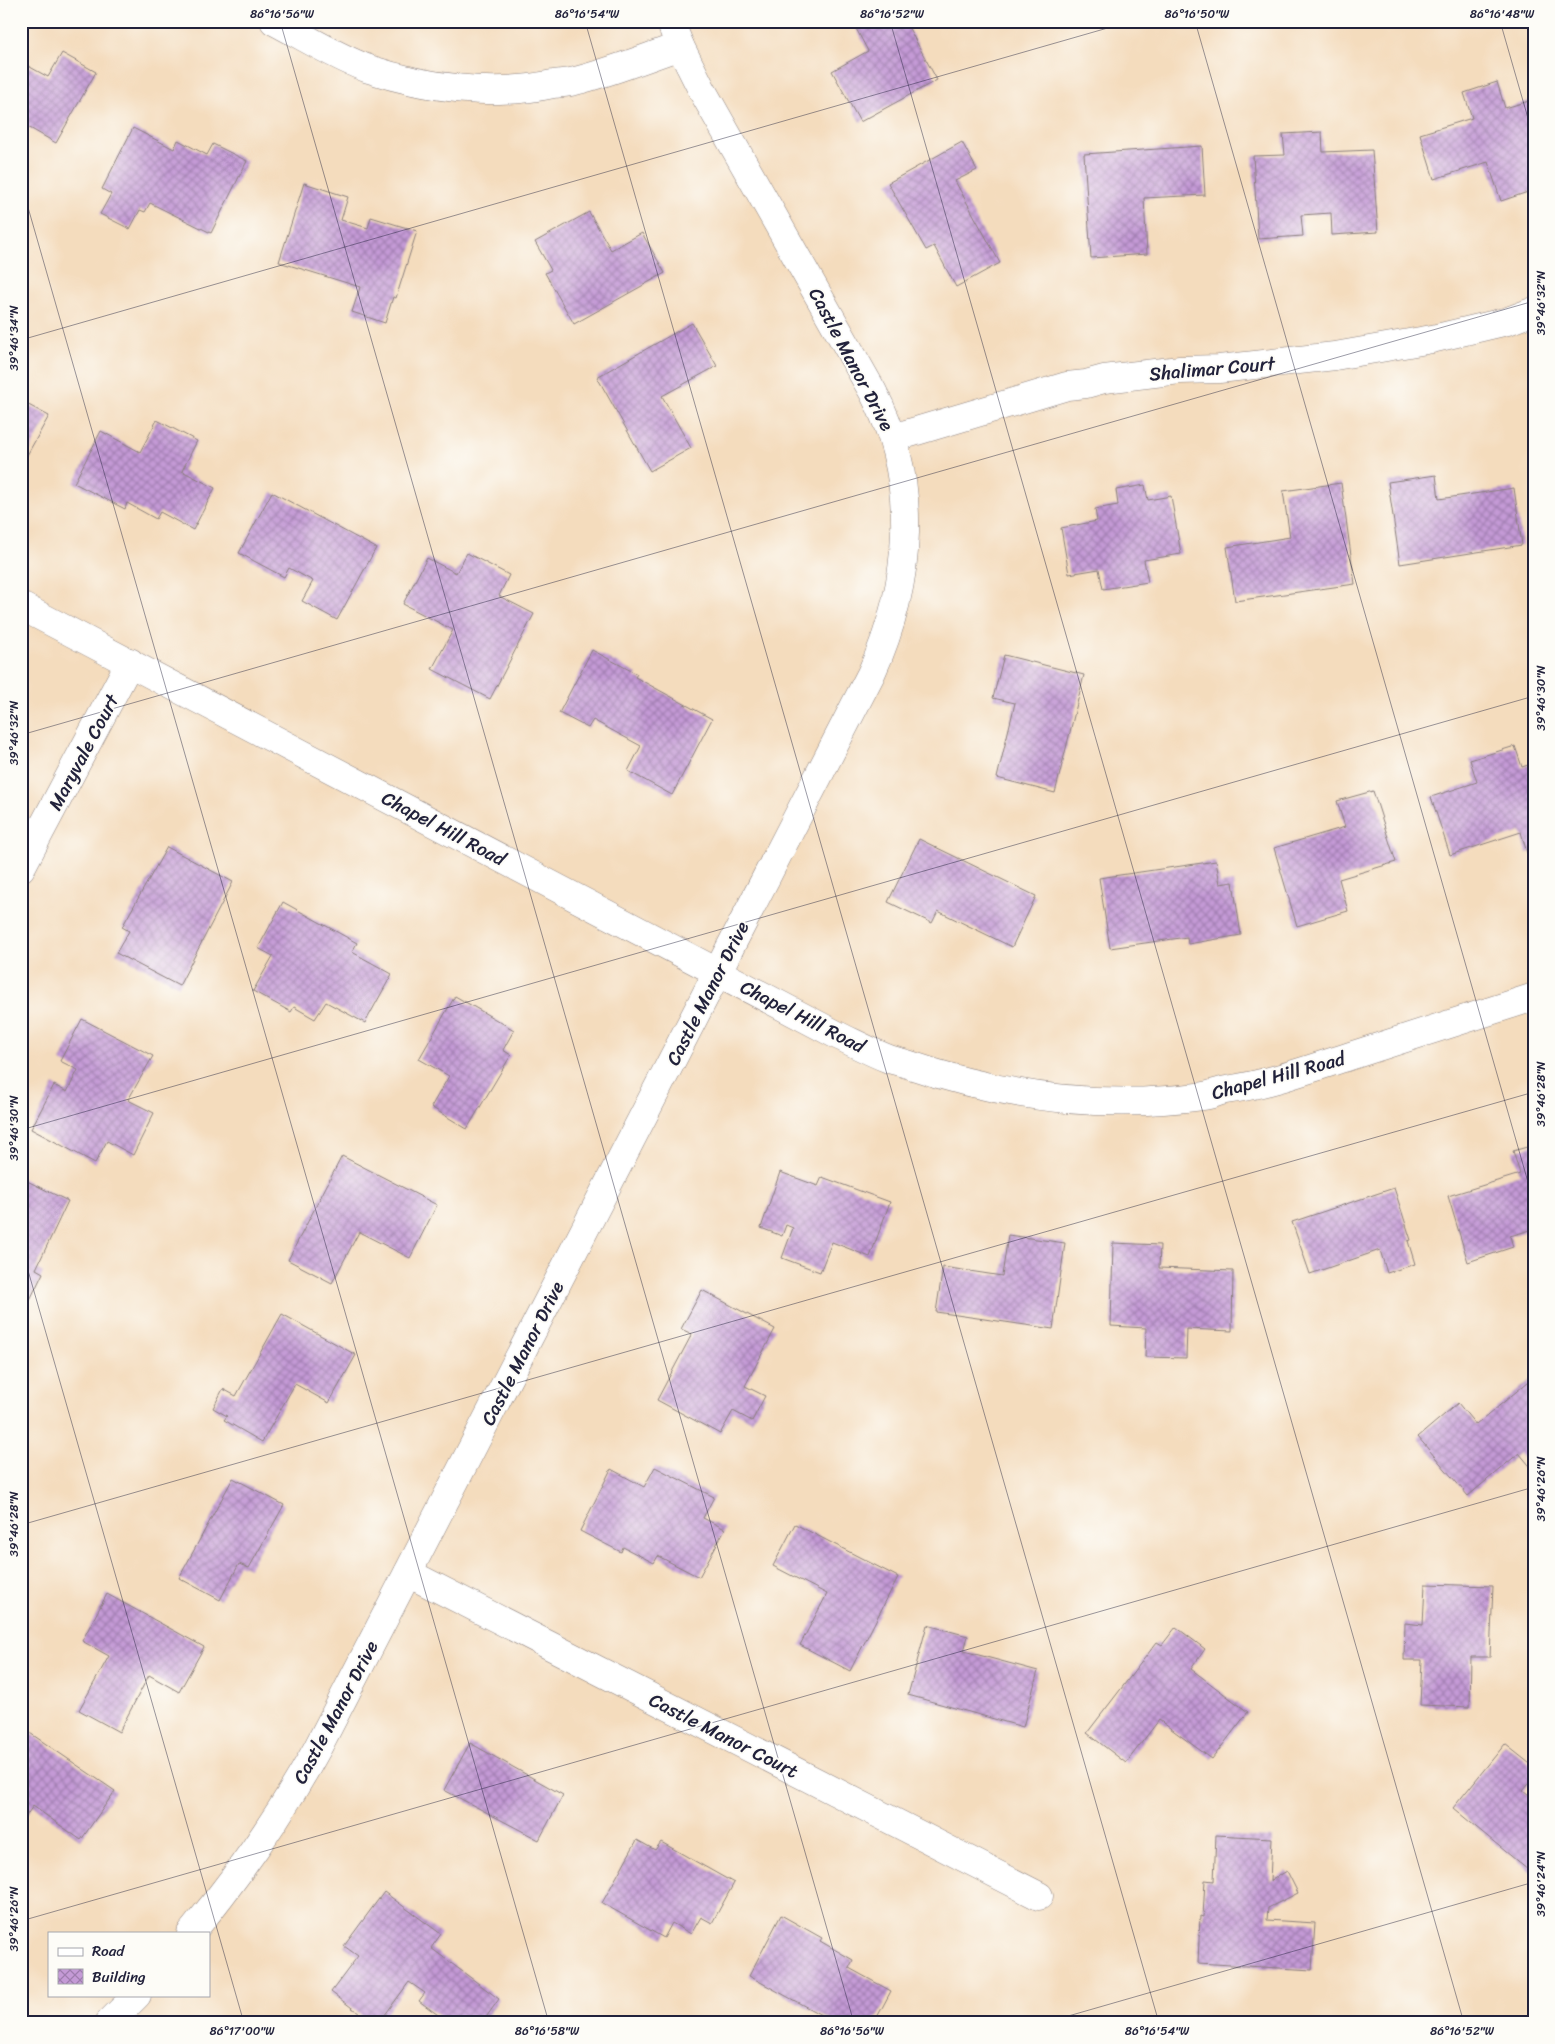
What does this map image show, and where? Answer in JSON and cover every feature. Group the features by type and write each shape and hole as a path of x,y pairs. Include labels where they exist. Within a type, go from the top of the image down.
{"street":[{"path":"274,21 369,68 405,80 460,88 498,90 536,89 554,84 573,82 609,72 675,33"},
{"name":"Castle Manor Drive","path":"192,1932 224,1893 298,1783 871,674 887,637 898,599 905,539 904,498 893,438 873,392 702,90 675,33"},
{"name":"Shalimar Court","path":"893,438 1066,386 1180,370 1219,369 1335,356 1432,339 1508,321 1534,311"},
{"name":"Chapel Hill Road","path":"21,606 837,1035 890,1059 925,1071 1017,1094 1055,1099 1112,1103 1130,1100 1150,1102 1206,1096 1225,1090 1244,1088 1534,997"},
{"name":"Maryvale Court","path":"21,868 130,662"},
{"name":"Castle Manor Court","path":"408,1573 1039,1896"},
{"path":"109,2023 136,1996"}],"building":[{"path":"852,21 905,21 937,80 860,122 832,71 868,51"},
{"path":"62,53 96,72 56,143 21,123 21,62 48,77"},
{"path":"1497,82 1505,108 1529,101 1534,116 1534,190 1501,201 1488,162 1434,179 1420,134 1472,118 1464,93"},
{"path":"133,128 174,149 178,140 207,155 213,144 247,161 211,233 150,203 145,212 140,210 130,229 100,214 111,194 102,189"},
{"path":"1322,132 1323,152 1372,150 1378,232 1332,235 1331,213 1301,215 1303,236 1258,239 1253,156 1285,155 1283,134"},
{"path":"962,142 977,170 955,181 1000,263 956,287 934,246 926,250 888,183"},
{"path":"1202,146 1205,195 1144,198 1147,254 1091,258 1084,154"},
{"path":"304,183 348,197 341,220 368,228 371,217 417,231 396,298 393,297 385,323 352,312 360,287 279,262"},
{"path":"589,212 611,250 642,233 665,273 574,324 545,273 551,270 535,242"},
{"path":"692,323 717,366 662,396 691,448 650,471 597,377"},
{"path":"21,375 26,377 21,386"},
{"path":"21,401 49,416 26,457 21,454"},
{"path":"157,420 197,441 182,471 215,488 193,530 160,512 156,519 127,503 125,509 74,483 101,431 140,452"},
{"path":"1436,475 1439,499 1514,488 1522,545 1400,564 1388,482"},
{"path":"1341,483 1355,584 1235,601 1227,547 1290,537 1283,491"},
{"path":"1145,485 1148,500 1171,496 1181,554 1144,560 1148,582 1103,589 1099,569 1069,574 1061,528 1097,521 1095,509 1118,505 1116,490"},
{"path":"272,492 376,548 337,620 302,601 313,581 289,568 284,577 239,553"},
{"path":"467,553 509,575 499,596 534,614 490,699 432,669 453,630 403,604 427,558 456,573"},
{"path":"592,650 637,674 635,677 712,719 672,795 628,771 641,746 593,720 588,728 559,713"},
{"path":"1004,655 1084,675 1055,793 997,778 1015,703 993,698"},
{"path":"1515,746 1522,767 1534,763 1534,851 1527,853 1521,832 1450,855 1431,797 1477,782 1470,760"},
{"path":"1373,791 1396,862 1339,879 1348,911 1297,926 1274,848 1345,827 1337,801"},
{"path":"919,839 1036,896 1012,947 938,911 932,923 888,902"},
{"path":"167,847 233,882 179,986 116,953 129,931 122,927"},
{"path":"1216,861 1220,884 1233,882 1241,935 1188,944 1187,937 1110,948 1099,878"},
{"path":"283,902 357,943 352,952 392,974 365,1023 326,1002 315,1019 294,1007 291,1012 253,991 273,956 258,948"},
{"path":"455,996 514,1030 503,1050 511,1055 467,1129 431,1107 449,1076 419,1059"},
{"path":"82,1019 153,1056 128,1100 154,1113 133,1155 107,1141 95,1163 31,1129 54,1085 67,1092 78,1070 60,1061"},
{"path":"1534,1145 1534,1229 1510,1236 1513,1247 1468,1262 1448,1196 1520,1174 1513,1151"},
{"path":"342,1156 437,1205 410,1258 359,1232 332,1283 288,1260"},
{"path":"780,1172 818,1186 822,1177 890,1202 870,1257 832,1242 820,1272 782,1258 793,1228 786,1225 782,1236 761,1228"},
{"path":"21,1178 68,1201 36,1269 43,1273 24,1312 21,1311"},
{"path":"1394,1188 1411,1240 1408,1241 1415,1264 1387,1273 1380,1250 1310,1274 1292,1222"},
{"path":"1008,1235 1065,1243 1053,1329 936,1312 943,1267 1002,1276"},
{"path":"1113,1243 1160,1245 1159,1268 1233,1271 1232,1331 1187,1329 1186,1358 1145,1357 1146,1328 1111,1326"},
{"path":"702,1290 775,1329 745,1386 765,1396 752,1421 733,1411 720,1434 657,1400 692,1334 681,1329"},
{"path":"282,1314 356,1355 329,1403 295,1384 262,1442 224,1420 227,1416 213,1408 223,1389 236,1396"},
{"path":"1534,1377 1534,1471 1519,1453 1468,1496 1418,1437 1458,1403 1476,1425"},
{"path":"655,1467 714,1497 703,1518 725,1529 699,1577 658,1556 654,1563 623,1547 621,1552 580,1531 611,1469 644,1487"},
{"path":"233,1478 284,1505 249,1568 239,1564 220,1600 179,1578"},
{"path":"795,1524 898,1577 850,1671 800,1645 827,1594 773,1566"},
{"path":"1425,1584 1493,1586 1490,1657 1471,1657 1470,1707 1420,1705 1422,1660 1404,1660 1405,1623 1423,1625"},
{"path":"107,1594 204,1647 179,1692 149,1675 119,1732 79,1710 109,1656 82,1641"},
{"path":"927,1625 968,1636 964,1651 1038,1671 1023,1727 908,1695"},
{"path":"1176,1627 1205,1649 1191,1669 1248,1712 1212,1759 1159,1720 1126,1763 1087,1733 1157,1642 1162,1645"},
{"path":"24,1729 115,1791 81,1840 33,1806 21,1823 21,1733"},
{"path":"470,1743 563,1795 539,1840 444,1790"},
{"path":"1505,1744 1534,1767 1534,1778 1523,1791 1534,1800 1534,1875 1453,1808"},
{"path":"1216,1835 1272,1838 1270,1881 1287,1871 1298,1893 1268,1908 1267,1920 1315,1923 1312,1970 1198,1963 1200,1916 1203,1917 1205,1880 1214,1881"},
{"path":"637,1840 655,1850 661,1842 734,1883 712,1923 701,1917 691,1934 672,1923 664,1938 602,1903"},
{"path":"384,1892 441,1934 431,1948 499,1999 482,2023 449,2023 419,2001 425,1993 409,1982 379,2023 372,2023 331,1992 358,1956 344,1946"},
{"path":"781,1915 822,1938 820,1941 853,1960 849,1968 891,1991 874,2023 836,2023 749,1976"}]}
